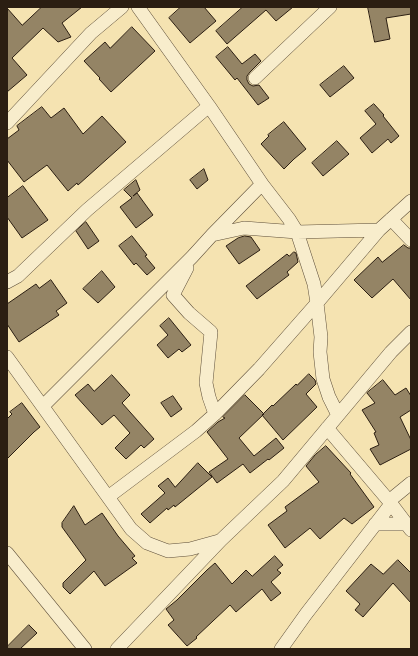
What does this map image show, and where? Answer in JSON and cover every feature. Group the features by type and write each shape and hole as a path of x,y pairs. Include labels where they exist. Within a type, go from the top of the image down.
{"street":[{"path":"7,123 91,33 122,7"},
{"path":"138,7 209,106 262,184 290,219 297,232 314,284 321,337 320,352 323,379 329,397 338,415"},
{"path":"255,78 330,7"},
{"path":"7,282 18,276 87,210 209,106"},
{"path":"43,406 192,257 262,184"},
{"path":"108,497 196,431 215,414 259,369 379,230 411,201"},
{"path":"391,219 411,240"},
{"path":"212,235 244,228 297,232 379,230"},
{"path":"192,257 173,295 189,313 211,332 206,383 215,414"},
{"path":"117,649 221,540 283,481 391,352 411,332"},
{"path":"7,357 131,529 146,543 168,551 190,549 221,540"},
{"path":"196,431 209,397"},
{"path":"327,428 390,502 409,527"},
{"path":"281,649 390,502 411,483"},
{"path":"375,524 409,527"},
{"path":"7,553 85,649"}],"building":[{"path":"42,7 82,7 62,23 71,37 58,42 43,28 12,58 27,75 7,92 7,8 22,25"},
{"path":"181,7 204,7 216,21 190,43 169,18"},
{"path":"243,7 293,7 276,21 266,10 227,44 216,31"},
{"path":"368,7 411,7 411,14 386,18 390,39 375,42"},
{"path":"132,27 155,51 111,92 84,61 105,42 110,48"},
{"path":"228,47 242,64 255,54 261,61 247,76 247,80 249,84 253,86 259,85 269,98 258,105 237,78 235,80 216,57"},
{"path":"344,66 354,78 330,97 320,85"},
{"path":"374,104 399,136 391,143 388,139 372,153 360,138 376,124 365,111"},
{"path":"42,107 51,118 64,108 83,134 102,116 126,142 78,185 77,183 68,191 47,165 24,182 7,160 7,139 19,130 17,126"},
{"path":"284,122 306,149 284,169 261,144 269,136 268,135"},
{"path":"337,141 349,154 323,176 312,163"},
{"path":"204,169 208,180 197,189 190,180"},
{"path":"136,180 140,190 133,196 137,193 153,215 136,228 120,207 132,198 124,190"},
{"path":"23,186 48,220 22,238 7,217 7,198"},
{"path":"86,222 99,241 88,249 76,231"},
{"path":"132,236 155,268 147,275 136,263 134,265 119,246"},
{"path":"245,236 251,237 260,250 239,264 226,246 238,238"},
{"path":"404,245 411,248 411,300 393,279 372,298 354,280 378,257 382,262"},
{"path":"294,252 296,253 298,262 287,272 289,275 257,299 246,286 287,254 289,256"},
{"path":"102,271 115,287 98,303 83,289"},
{"path":"51,280 67,303 56,311 59,315 19,342 7,324 7,304 36,284 39,288"},
{"path":"169,318 191,345 182,352 179,349 168,358 157,345 168,335 160,326"},
{"path":"309,374 315,380 316,384 306,394 317,407 283,440 262,415"},
{"path":"112,375 130,395 122,403 154,439 144,448 141,445 126,459 115,448 130,433 114,415 102,425 75,395 88,384 94,391"},
{"path":"383,380 395,395 406,388 411,396 411,410 400,417 411,440 411,449 380,465 370,449 379,445 374,433 376,432 362,410 375,403 367,393"},
{"path":"245,395 264,414 239,438 254,456 276,438 284,448 250,473 243,464 217,483 209,472 228,459 207,432 225,418 223,417"},
{"path":"173,396 182,409 171,417 161,403"},
{"path":"22,403 40,427 7,459 7,419 12,414 10,412"},
{"path":"326,446 351,473 350,474 374,507 352,524 344,518 320,539 310,528 285,548 268,525 287,511 285,507 319,482 306,466 315,455"},
{"path":"198,463 212,477 175,507 174,505 168,510 167,508 150,523 141,514 165,493 158,486 168,478 175,487"},
{"path":"74,506 85,525 102,513 118,536 135,556 132,558 137,563 105,586 94,571 70,594 63,587 63,583 86,560 62,527 62,523"},
{"path":"275,556 283,565 277,570 281,573 271,582 281,593 271,601 262,589 236,612 230,605 187,646 168,625 174,620 166,609 215,563 232,584 246,570 252,576"},
{"path":"398,560 411,573 411,603 393,583 363,617 355,610 360,604 346,591 371,564 383,574"},
{"path":"29,625 37,633 20,649 7,649 7,647"}]}
